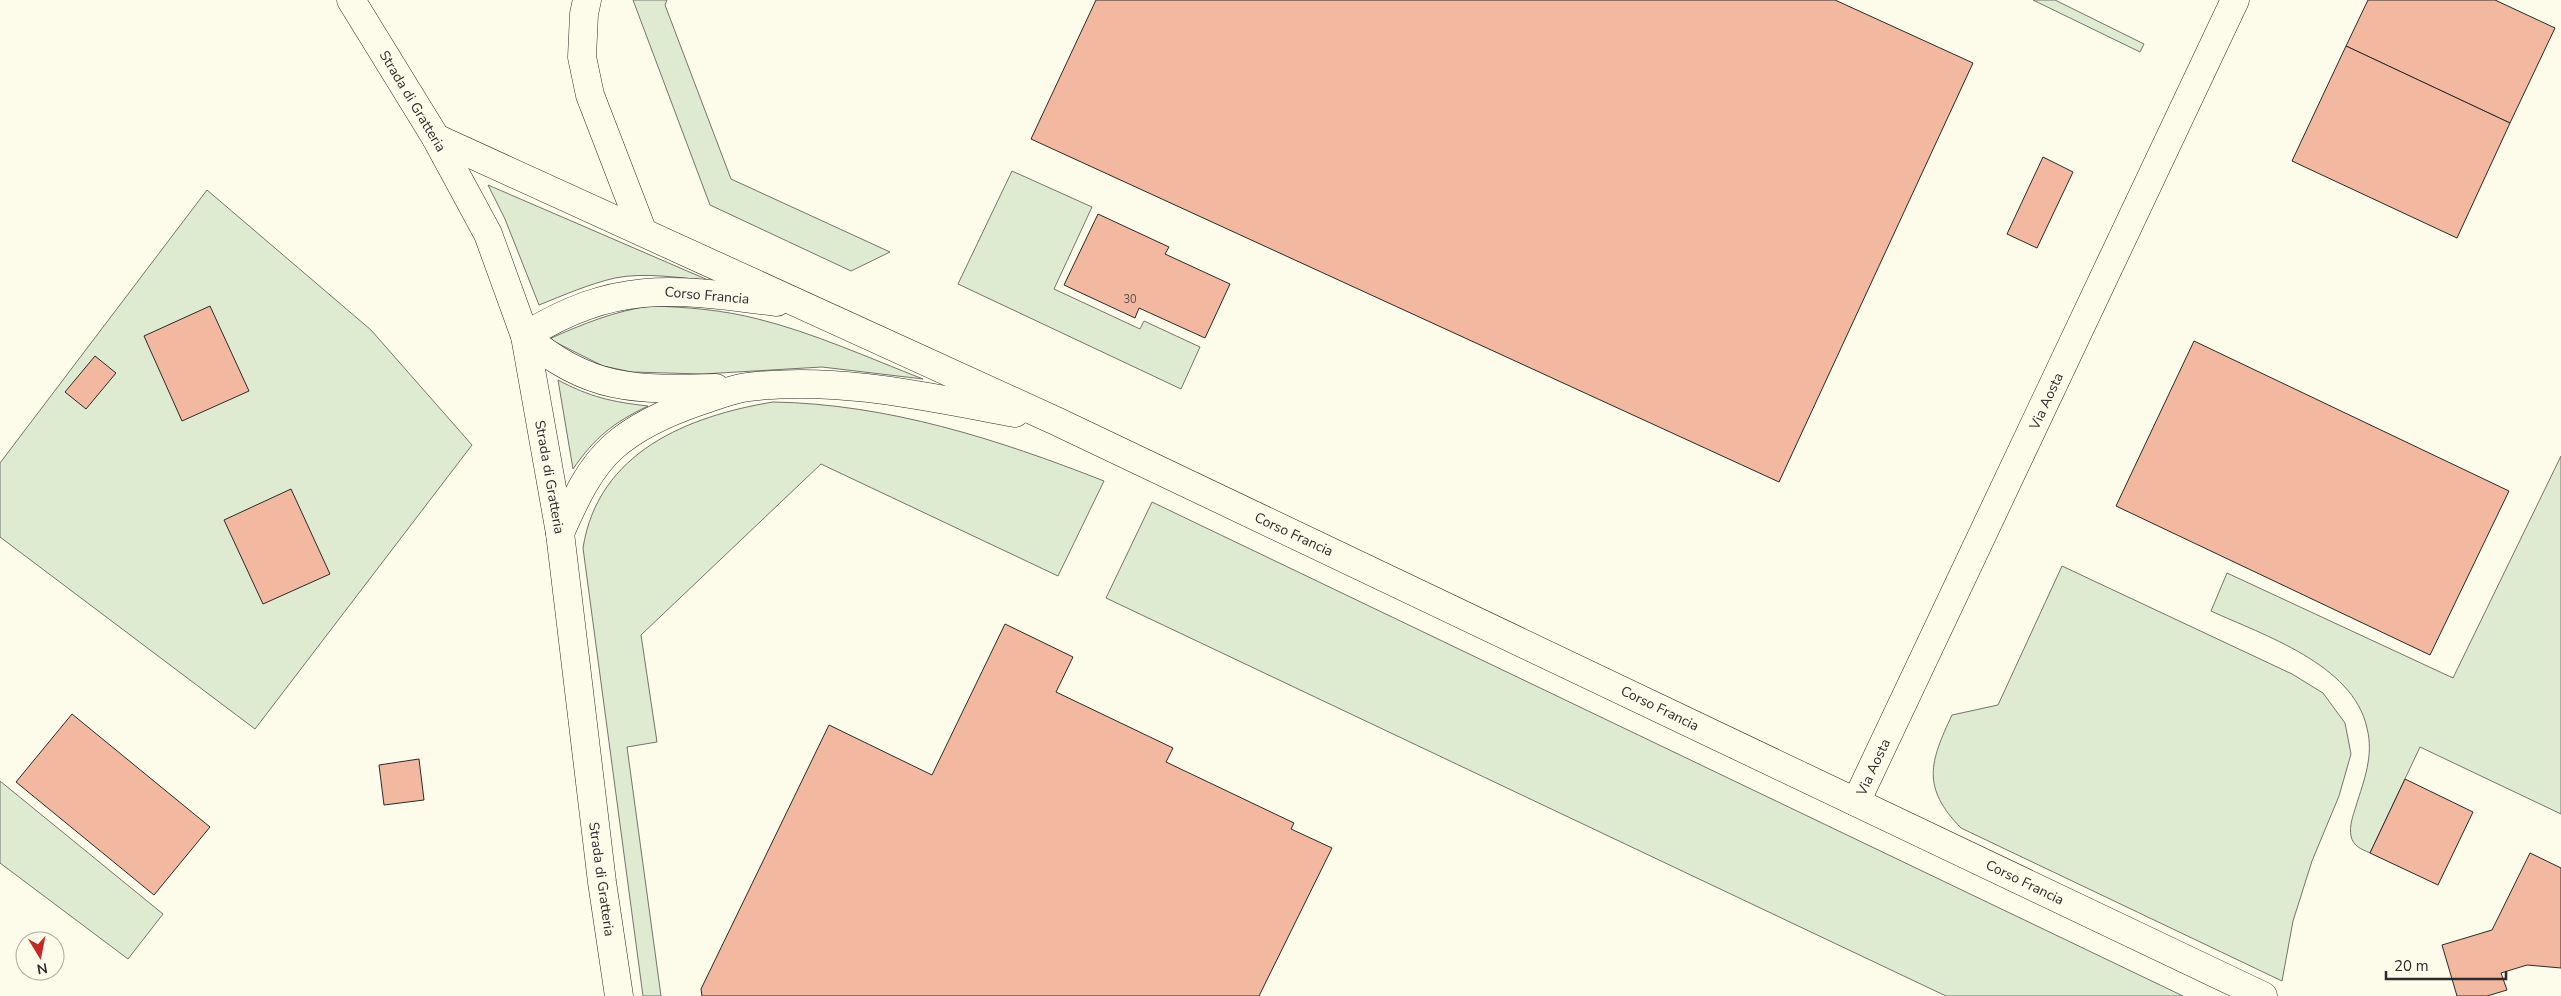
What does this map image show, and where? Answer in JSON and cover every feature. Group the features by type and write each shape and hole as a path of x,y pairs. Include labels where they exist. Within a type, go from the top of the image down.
{"street":[{"name":"Strada di Gratteria","path":"351,0 436,138 488,234 525,336 560,533 618,996"},
{"path":"587,0 584,14 582,57 590,95 642,230"},
{"name":"Via Aosta","path":"1856,802 2235,0"},
{"name":"Corso Francia","path":"436,138 642,230 803,306 1056,421 2263,996"},
{"name":"Corso Francia","path":"803,306 671,290 630,293 596,301 570,311 525,336 547,355 567,368 592,379 617,385 655,389 792,384 888,390 1056,421"},
{"name":"Corso Francia","path":"560,533 580,491 597,465 614,447 634,432 677,409 746,387"}],"green space":[{"path":"633,0 667,0 665,5 731,179 890,252 851,271 710,205"},
{"path":"2033,0 2055,0 2144,44 2140,52"},
{"path":"1012,171 1092,207 1054,289 1140,329 1144,321 1200,347 1181,389 958,284"},
{"path":"488,185 708,280 661,276 626,276 596,283 539,305 505,219"},
{"path":"207,190 371,330 472,445 255,729 0,537 0,463"},
{"path":"651,306 732,313 758,319 821,339 923,379 822,367 703,374 632,372 603,366 549,339 586,323 637,308"},
{"path":"558,380 580,391 602,398 648,406 615,425 597,439 573,469"},
{"path":"773,402 816,404 858,409 941,426 1023,451 1104,481 1058,576 821,464 641,635 657,742 627,747 661,996 643,996 583,548 592,515 607,487 627,463 652,444 679,429 741,408"},
{"path":"2561,456 2561,814 2420,747 2370,853 2358,847 2352,839 2351,825 2367,768 2369,738 2358,706 2344,686 2325,669 2303,654 2211,611 2227,573 2453,678"},
{"path":"1152,502 2183,996 1946,996 1106,598"},
{"path":"2062,566 2292,674 2323,693 2345,723 2351,754 2339,796 2312,861 2293,921 2282,981 1961,828 1940,800 1933,774 1938,747 1952,715 1998,705"},
{"path":"0,781 163,914 128,959 0,863"}],"building":[{"path":"1096,0 1835,0 1973,63 1779,482 1031,139"},
{"path":"2368,0 2495,0 2555,28 2510,123 2346,46"},
{"path":"2346,46 2510,123 2457,238 2292,161"},
{"path":"2043,157 2073,172 2037,248 2007,234"},
{"path":"1098,214 1169,247 1165,254 1230,284 1205,338 1139,308 1135,318 1064,285"},
{"path":"210,306 249,391 182,421 144,336"},
{"path":"2194,341 2509,491 2430,655 2116,506"},
{"path":"95,356 116,373 86,409 65,392"},
{"path":"291,489 330,574 263,604 224,520"},
{"path":"1005,624 1073,657 1056,692 1173,748 1166,762 1294,823 1291,829 1332,848 1259,996 702,996 701,989 829,725 932,775"},
{"path":"72,714 210,827 154,895 16,782"},
{"path":"419,759 424,800 384,805 379,765"},
{"path":"2405,779 2473,812 2438,885 2370,853"},
{"path":"2530,853 2561,868 2561,968 2527,965 2501,973 2507,990 2487,996 2457,996 2442,945 2492,930"}]}
